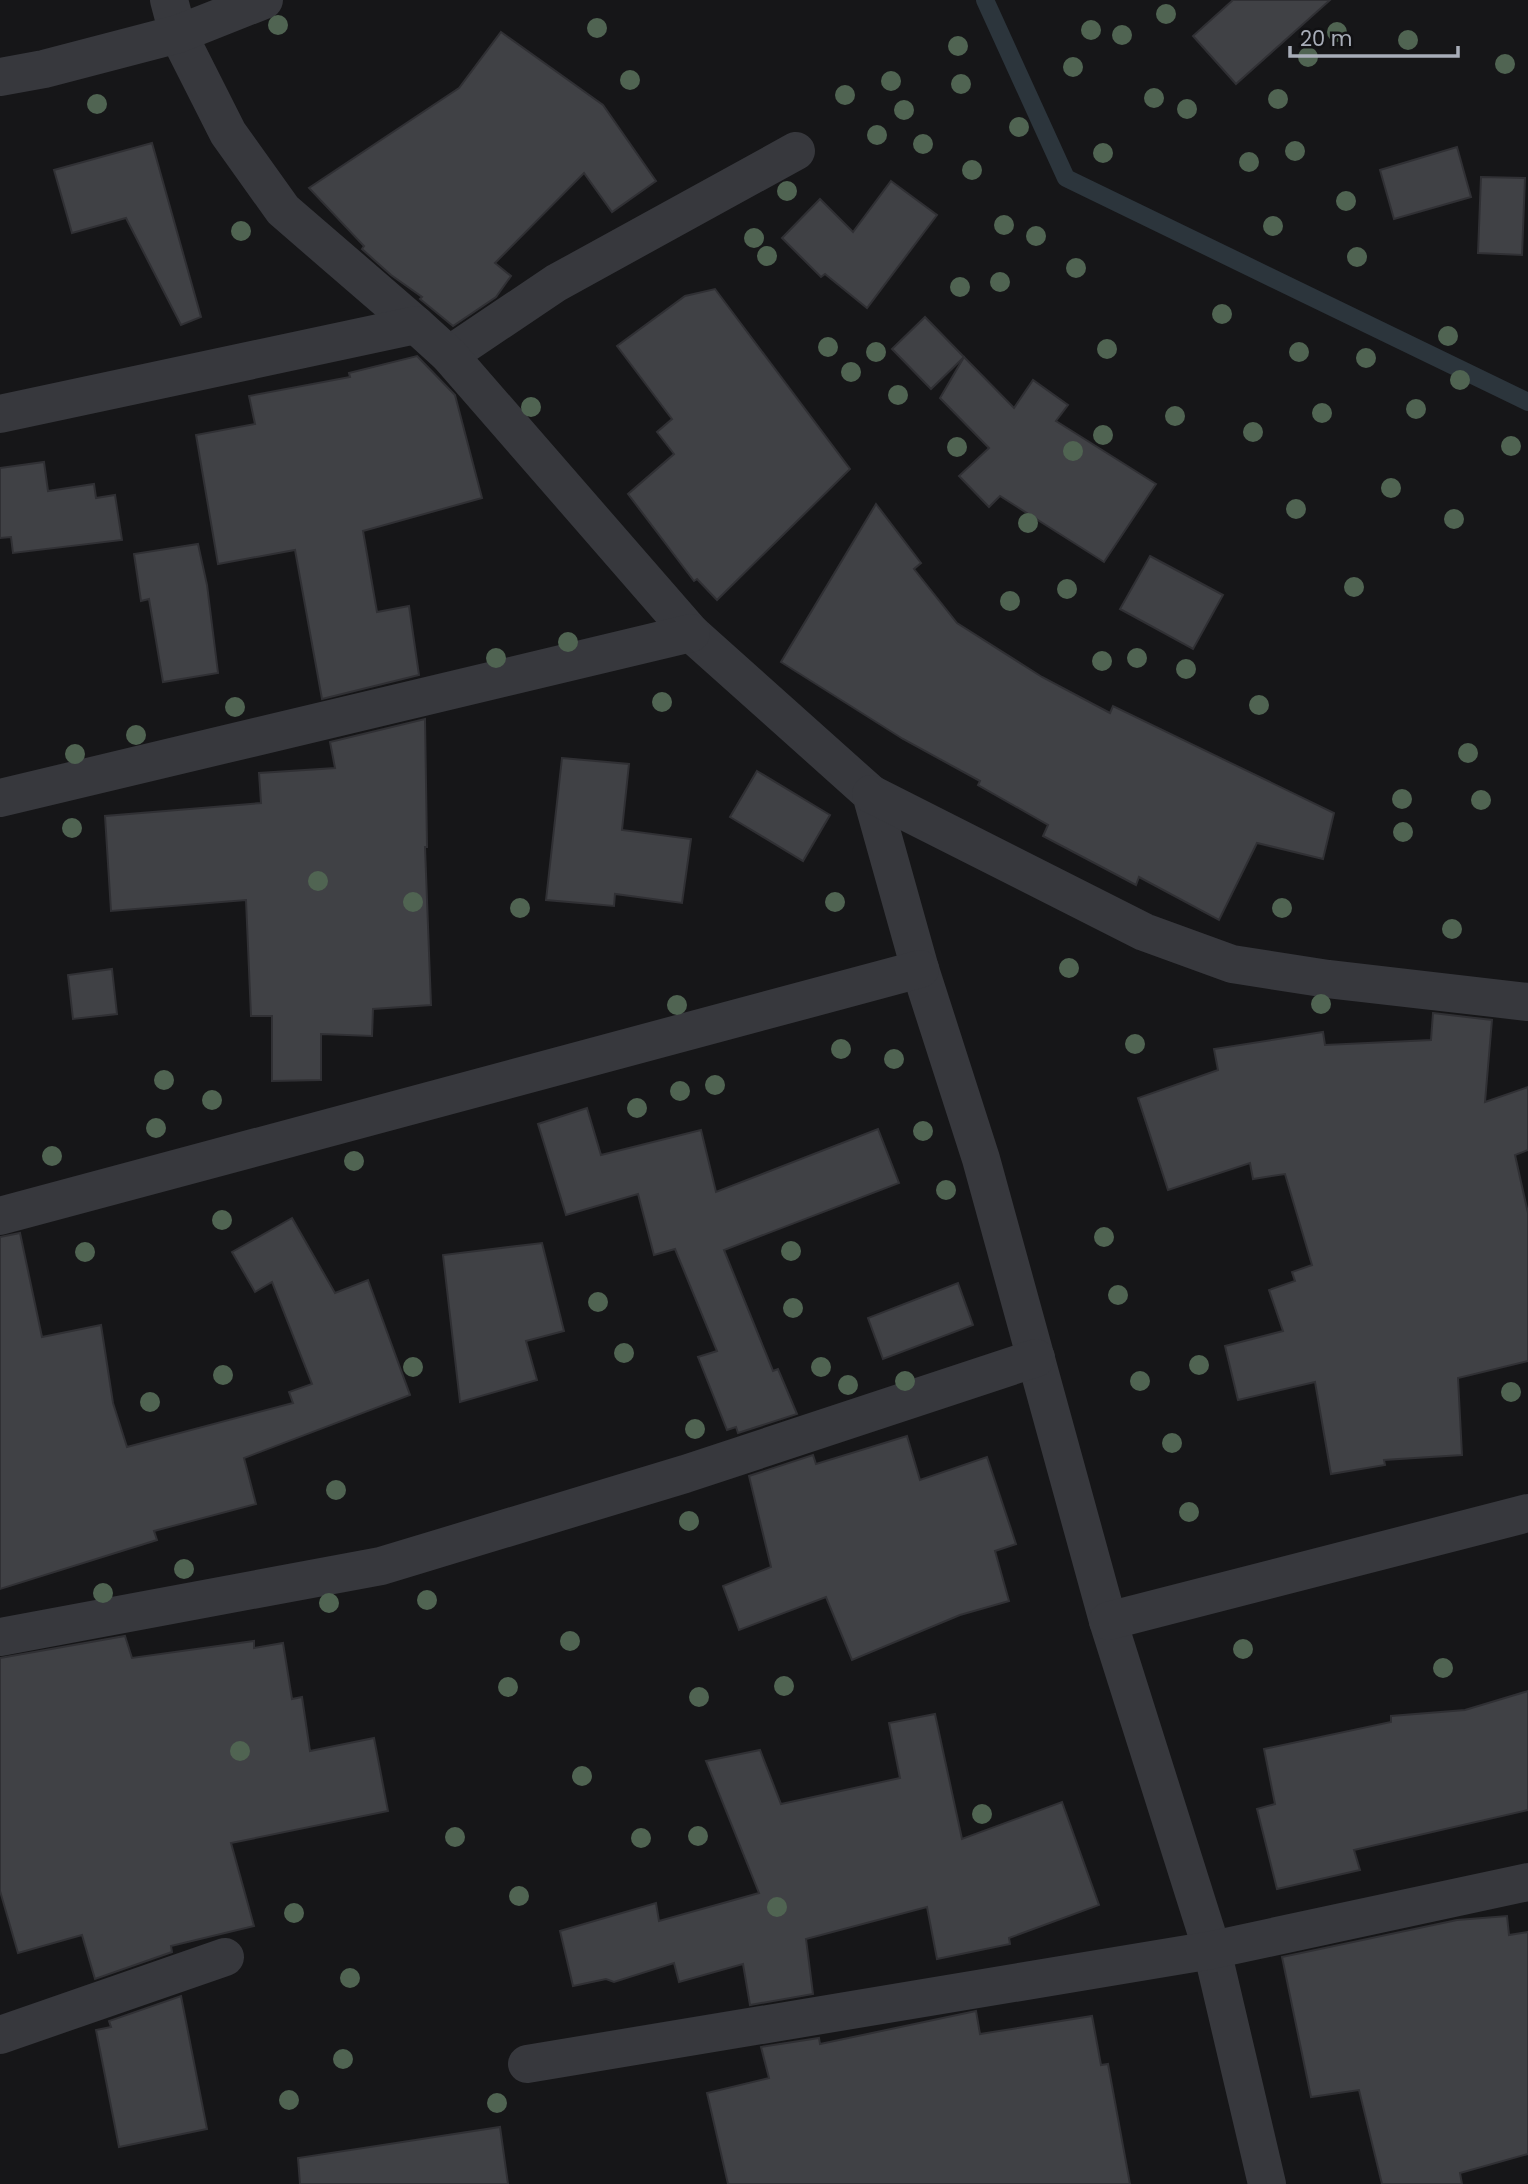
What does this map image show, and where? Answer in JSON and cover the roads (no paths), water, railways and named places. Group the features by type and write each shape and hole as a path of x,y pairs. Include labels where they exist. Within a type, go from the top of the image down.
{"street":[{"path":"0,77 44,69 174,17 264,0"},
{"path":"174,17 228,133 283,211 449,355 691,633 871,794 1144,932 1232,964 1328,979 1528,1002"},
{"path":"449,355 556,283 796,151"},
{"path":"0,414 416,325"},
{"path":"0,798 691,633"},
{"path":"871,794 919,969 981,1159 1108,1621 1212,1950 1267,2184"},
{"path":"0,1216 919,969"},
{"path":"0,1637 381,1566 685,1474 1036,1358"},
{"path":"1108,1621 1528,1513"},
{"path":"527,2064 1212,1950 1528,1882"},
{"path":"0,2035 225,1957"}],"waterway":[{"path":"985,0 1066,178 1528,402"}]}
